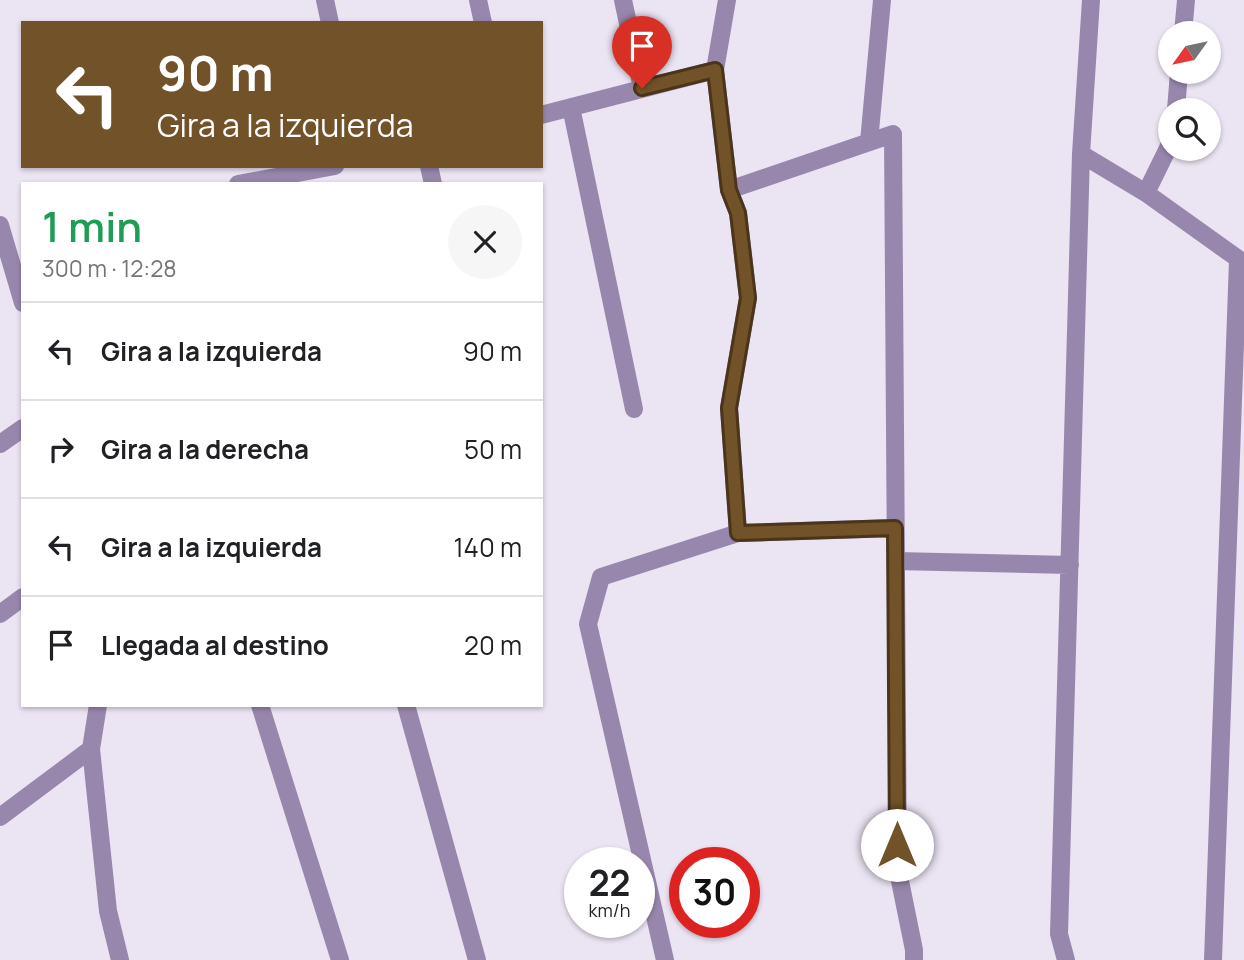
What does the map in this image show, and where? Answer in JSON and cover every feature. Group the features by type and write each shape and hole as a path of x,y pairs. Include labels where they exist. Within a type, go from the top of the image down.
{"street":[{"path":"325,0 330,21"},
{"path":"478,0 483,21"},
{"path":"623,0 642,88"},
{"path":"727,0 715,70 729,190 738,213 748,298 729,408 738,533"},
{"path":"869,142 882,0"},
{"path":"1066,960 1059,934 1081,154 1091,0"},
{"path":"1184,21 1186,0"},
{"path":"543,114 715,70"},
{"path":"571,107 634,409"},
{"path":"729,190 893,134 898,871 914,960"},
{"path":"1081,154 1146,193 1241,261 1213,960"},
{"path":"1146,193 1162,161"},
{"path":"249,182 324,168"},
{"path":"0,225 15,248 21,289"},
{"path":"0,444 21,429"},
{"path":"664,960 588,624 601,577 738,533 895,528"},
{"path":"896,561 1070,565"},
{"path":"0,614 21,598"},
{"path":"98,707 91,749 108,911 120,960"},
{"path":"261,707 340,960"},
{"path":"407,707 477,960"},
{"path":"0,817 91,749"}],"route":[{"path":"642,88 715,70 729,190 738,213 748,298 729,408 738,533 895,528 897,845"}]}
